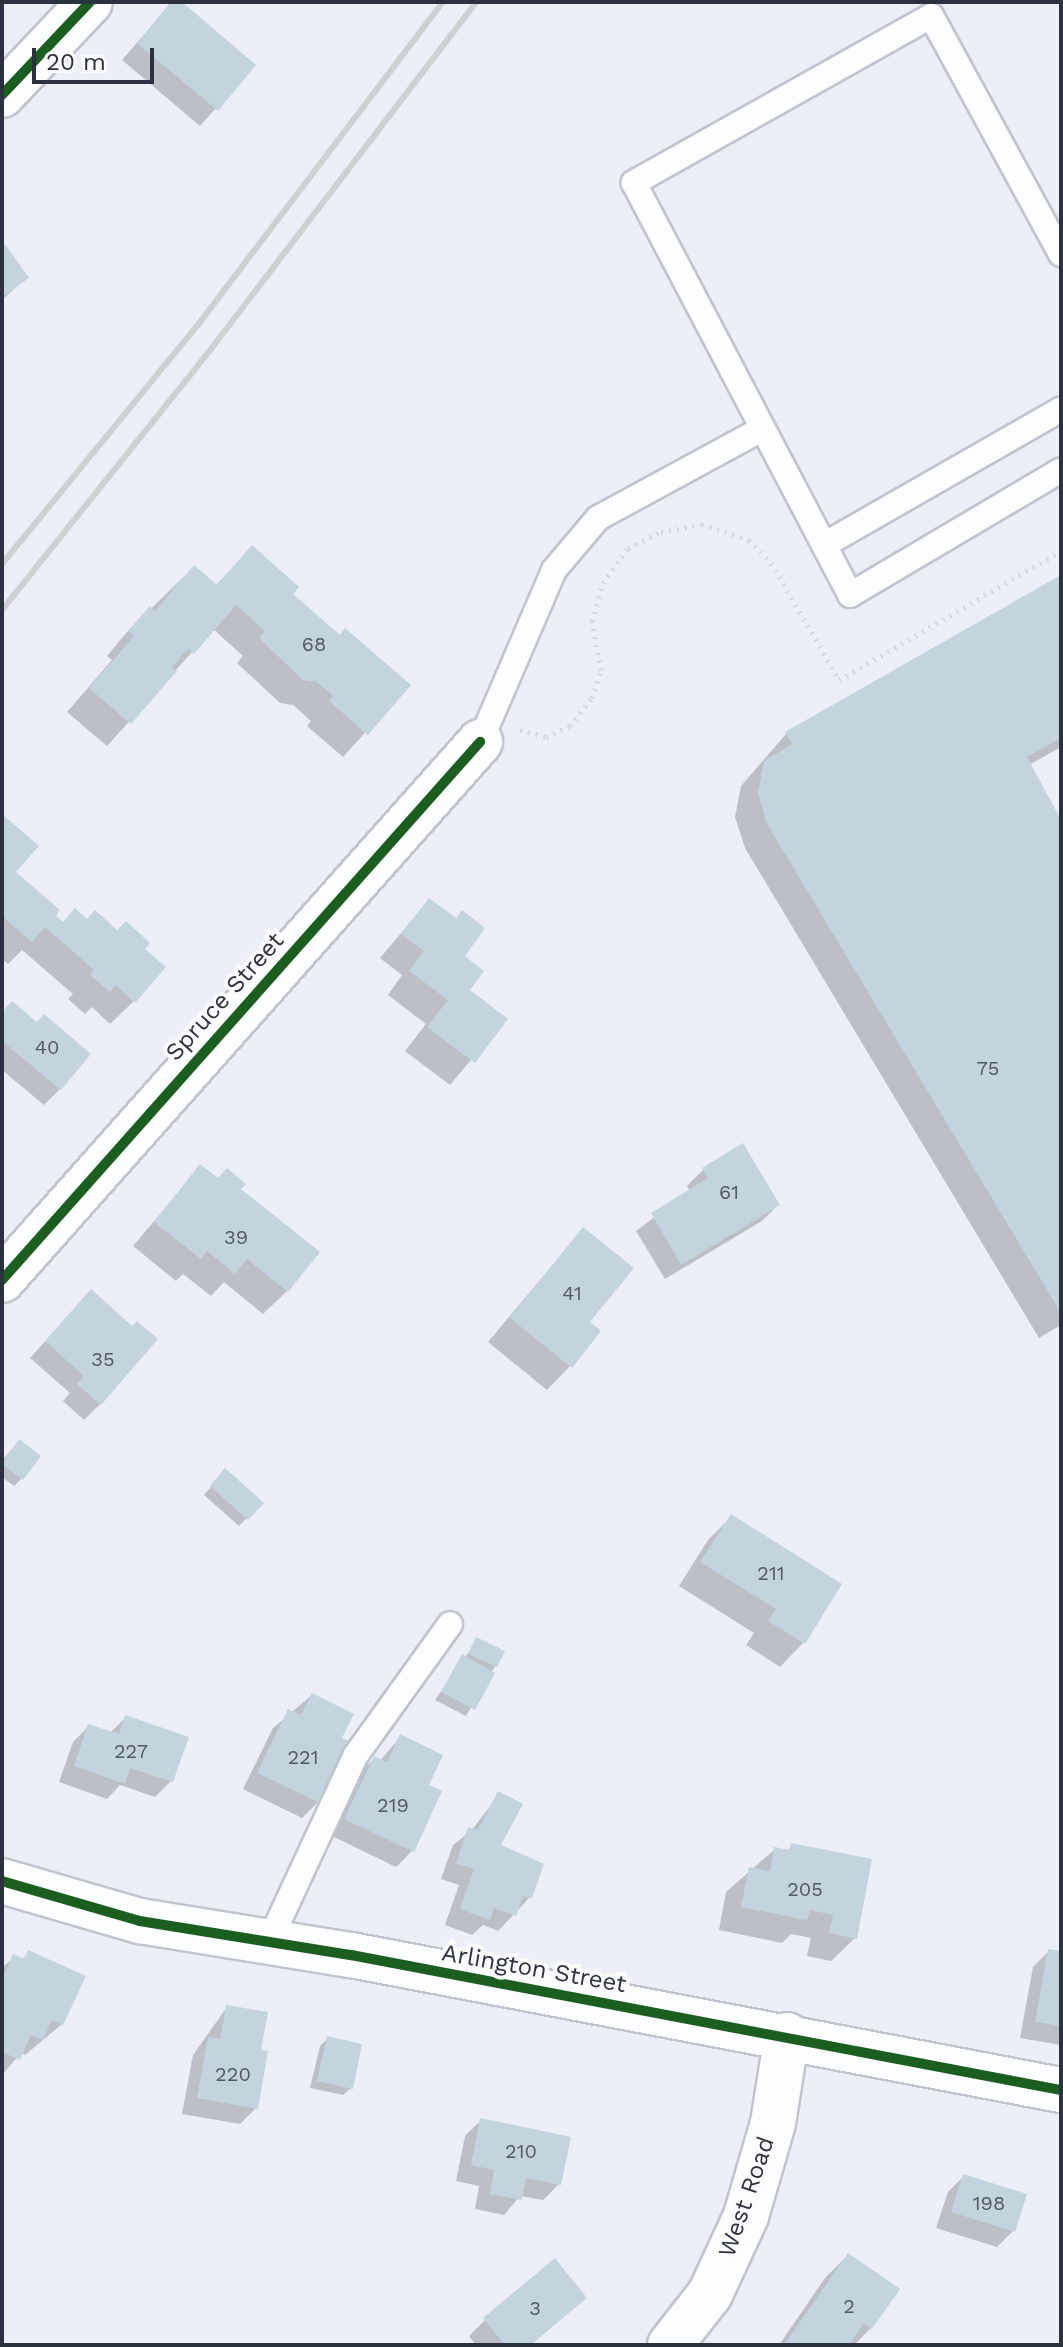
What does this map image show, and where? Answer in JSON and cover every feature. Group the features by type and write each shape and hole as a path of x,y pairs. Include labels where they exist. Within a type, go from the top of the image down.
{"street":[{"path":"2,95 90,2"},
{"name":"Spruce Street","path":"2,1280 500,736"},
{"name":"Arlington Street","path":"2,1881 140,1921 787,2035 1061,2090"},
{"name":"West Road","path":"670,2345 710,2294 746,2216 773,2123 787,2035"}],"lane":[{"path":"1061,254 931,16 634,183 760,430 850,595 1061,470"},
{"path":"824,545 1061,409"},
{"path":"500,736 554,570 598,518 760,430"},
{"path":"269,1942 356,1755 450,1624"}],"path":[{"path":"500,736 546,737 570,726 592,698 601,670 592,621 603,583 628,548 661,532 702,524 749,540 771,563 839,680 1061,551"}],"building":[{"path":"171,2 182,2 256,65 218,111 137,43"},
{"path":"2,240 29,278 2,297"},
{"path":"252,545 299,587 293,594 340,635 345,628 411,685 368,735 329,701 333,696 317,682 303,680 259,638 265,631 236,605 194,654 188,649 172,667 177,671 131,724 89,688 134,636 128,631 150,606 155,611 194,565 217,585"},
{"path":"1061,575 1061,738 1027,757 1061,820 1061,1313 767,824 758,793 764,761 792,744 785,732"},
{"path":"2,814 39,846 16,872 60,910 56,916 63,922 75,908 87,919 95,910 117,930 126,921 150,943 145,949 166,967 135,1003 116,985 110,992 90,975 94,970 45,927 32,942 2,916"},
{"path":"429,898 456,918 462,910 485,928 465,956 484,971 470,990 508,1019 475,1063 427,1027 448,1000 409,971 424,951 401,934"},
{"path":"12,1001 37,1022 44,1014 91,1054 61,1090 2,1041 2,1012"},
{"path":"743,1143 780,1205 681,1265 651,1213 708,1178 702,1168"},
{"path":"200,1164 218,1178 227,1168 246,1184 241,1189 320,1252 288,1292 247,1259 235,1274 207,1251 201,1259 154,1222"},
{"path":"583,1227 634,1268 590,1322 601,1331 572,1368 510,1318"},
{"path":"91,1289 132,1326 137,1321 158,1339 101,1405 77,1384 84,1376 45,1341"},
{"path":"19,1439 41,1456 23,1480 2,1464"},
{"path":"225,1468 264,1503 248,1520 210,1486"},
{"path":"731,1514 842,1584 805,1644 768,1621 776,1609 700,1562"},
{"path":"476,1637 505,1651 497,1667 468,1654"},
{"path":"462,1654 495,1673 475,1710 441,1692"},
{"path":"312,1693 354,1714 342,1738 349,1741 320,1803 257,1773 288,1709 301,1715"},
{"path":"125,1715 189,1737 173,1782 130,1768 125,1784 74,1766 88,1724 119,1734"},
{"path":"400,1734 443,1755 429,1785 442,1791 414,1852 344,1819 374,1756 387,1762"},
{"path":"498,1791 523,1804 501,1845 544,1864 532,1898 523,1896 516,1916 494,1908 490,1920 460,1909 474,1869 456,1863 468,1827 478,1830"},
{"path":"791,1843 872,1859 857,1939 829,1933 833,1915 810,1910 807,1920 741,1907 749,1867 770,1871 774,1847 790,1850"},
{"path":"1048,1949 1061,1951 1061,2026 1035,2022"},
{"path":"28,1950 86,1976 63,2025 52,2020 43,2040 31,2035 20,2060 2,2052 2,1980 13,1954 24,1959"},
{"path":"226,2005 268,2012 261,2050 268,2051 258,2109 197,2098 208,2037 220,2039"},
{"path":"327,2036 362,2044 353,2089 317,2081"},
{"path":"480,2118 571,2137 561,2185 526,2178 522,2200 490,2194 494,2170 471,2165"},
{"path":"963,2174 1027,2194 1015,2232 951,2212"},
{"path":"848,2253 900,2289 872,2329 864,2323 849,2345 784,2345"},
{"path":"555,2258 587,2298 530,2345 505,2345 483,2318"}],"railway":[{"path":"2,564 200,322 443,2"},
{"path":"2,610 211,349 476,2"}],"cycle path":[{"path":"2,95 90,2"},
{"path":"2,1280 480,742"},
{"path":"2,1881 140,1921 351,1955 1061,2090"}]}
